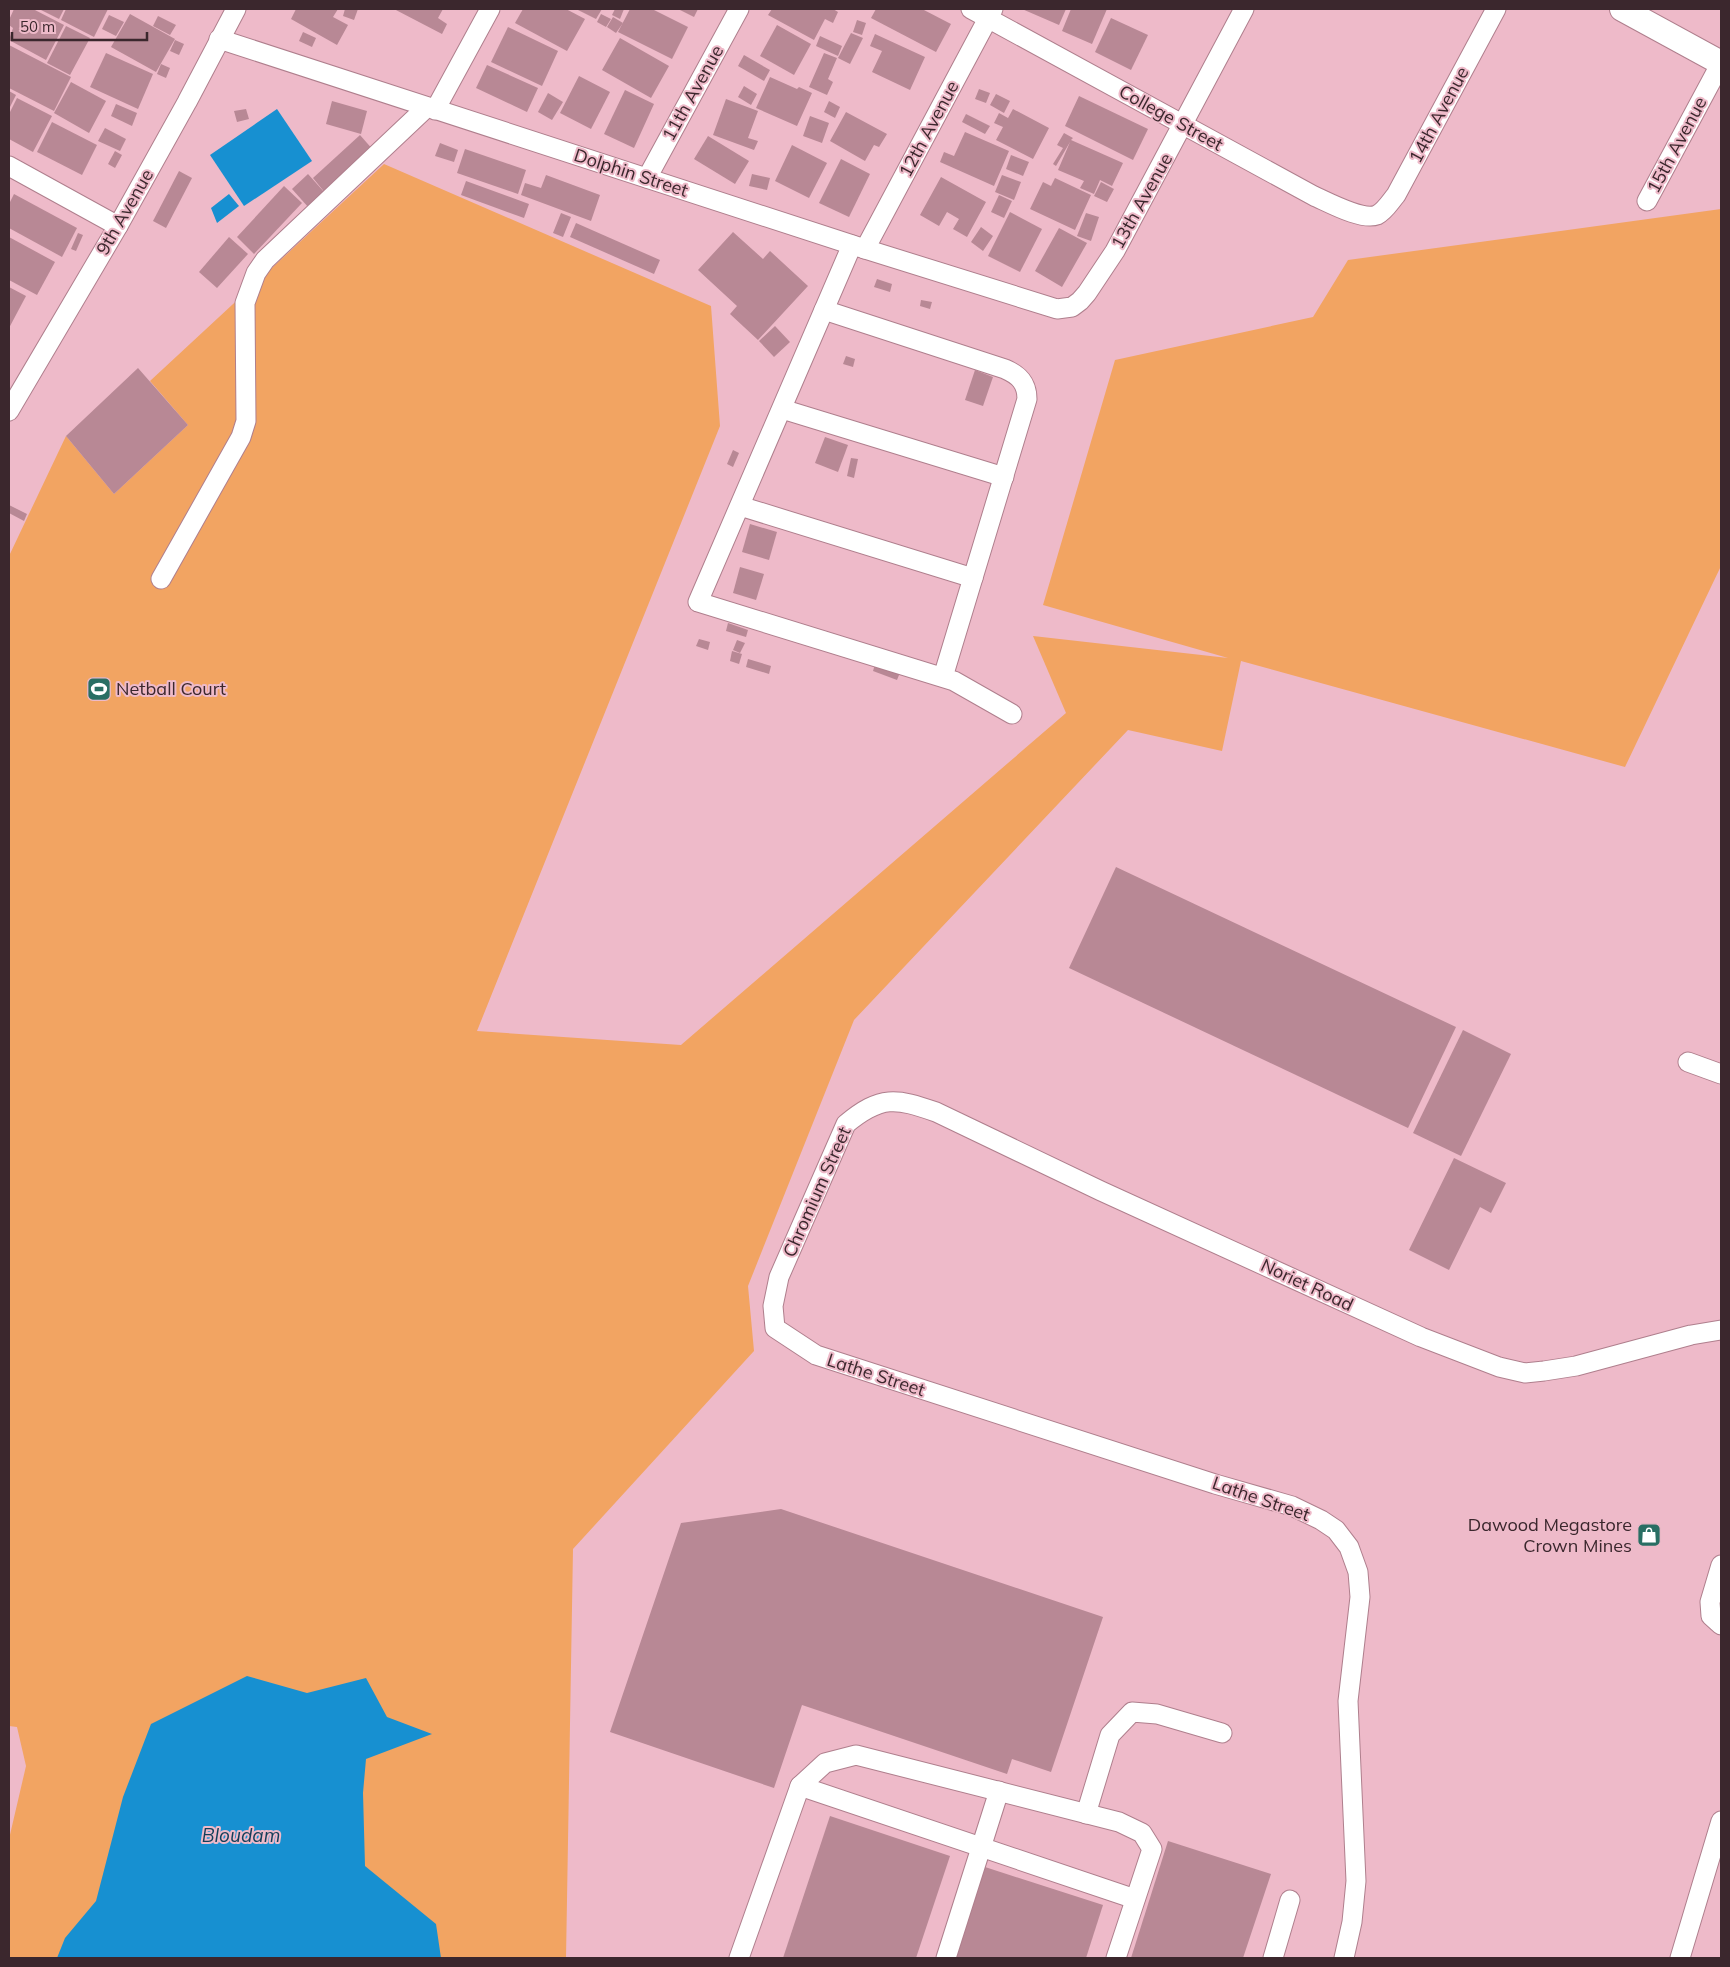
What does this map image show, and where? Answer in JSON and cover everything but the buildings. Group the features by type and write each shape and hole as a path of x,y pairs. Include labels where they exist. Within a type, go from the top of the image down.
{"main road":[{"path":"1622,9 1721,63"}],"street":[{"name":"9th Avenue","path":"9,411 118,226 236,9"},
{"path":"161,579 241,437 246,422 246,303 256,273 266,260 431,108 490,9"},
{"name":"11th Avenue","path":"647,178 739,9"},
{"name":"College Street","path":"971,9 991,13 1184,125 1330,203 1356,214 1375,216"},
{"name":"13th Avenue","path":"1044,304 1057,309 1072,307 1087,293 1115,251 1184,125 1244,9"},
{"name":"14th Avenue","path":"1375,216 1386,208 1396,195 1496,9"},
{"name":"12th Avenue","path":"943,677 698,602 824,310 991,13"},
{"name":"Dolphin Street","path":"220,39 858,247 1044,304"},
{"name":"15th Avenue","path":"1647,201 1721,63"},
{"path":"9,166 118,226"},
{"path":"824,310 1015,374 1023,381 1027,389 1027,399 943,677 954,681 1012,714"},
{"path":"782,409 1004,477"},
{"path":"740,506 973,578"},
{"path":"1688,1062 1721,1074"},
{"name":"Chromium Street","path":"775,1328 773,1306 779,1277 846,1124 863,1110 882,1101 910,1103"},
{"name":"Noriet Road","path":"910,1103 936,1112 1110,1195 1421,1337 1499,1367 1525,1373 1576,1366 1691,1335 1721,1330"},
{"name":"Lathe Street","path":"775,1328 816,1355 1215,1484 1292,1506 1322,1520 1336,1530 1348,1548 1358,1572 1360,1597 1348,1701 1356,1881 1352,1922 1344,1958"},
{"path":"1721,1565 1710,1602 1711,1616 1721,1625"},
{"path":"1086,1814 1110,1735 1132,1712 1157,1714 1222,1733"},
{"path":"739,1958 800,1786 826,1763 856,1755 1119,1822 1142,1833 1152,1849 1116,1958"},
{"path":"800,1786 1135,1899"},
{"path":"946,1958 999,1791"},
{"path":"1680,1958 1721,1821"},
{"path":"1273,1958 1290,1900"}],"shaded area":[{"path":"384,164 711,306 720,426 477,1031 681,1045 1066,713 1033,636 1228,658 1043,605 1115,360 1313,317 1348,260 1721,209 1721,566 1625,767 1241,661 1222,751 1128,730 854,1020 748,1286 754,1351 573,1549 566,1958 9,1958 9,1839 26,1766 17,1727 9,1726 9,556 66,436 114,494 188,425 150,381"}],"water":[{"path":"277,109 312,161 244,206 210,155"},
{"path":"229,194 239,206 217,223 211,208"},
{"name":"Bloudam","path":"247,1676 307,1693 366,1678 387,1717 432,1734 366,1759 363,1793 365,1866 436,1924 441,1958 57,1958 65,1938 96,1901 123,1797 151,1724"}],"place":[{"name":"Netball Court","path":"99,689"},
{"name":"Dawood Megastore Crown Mines","path":"1649,1535"}]}
